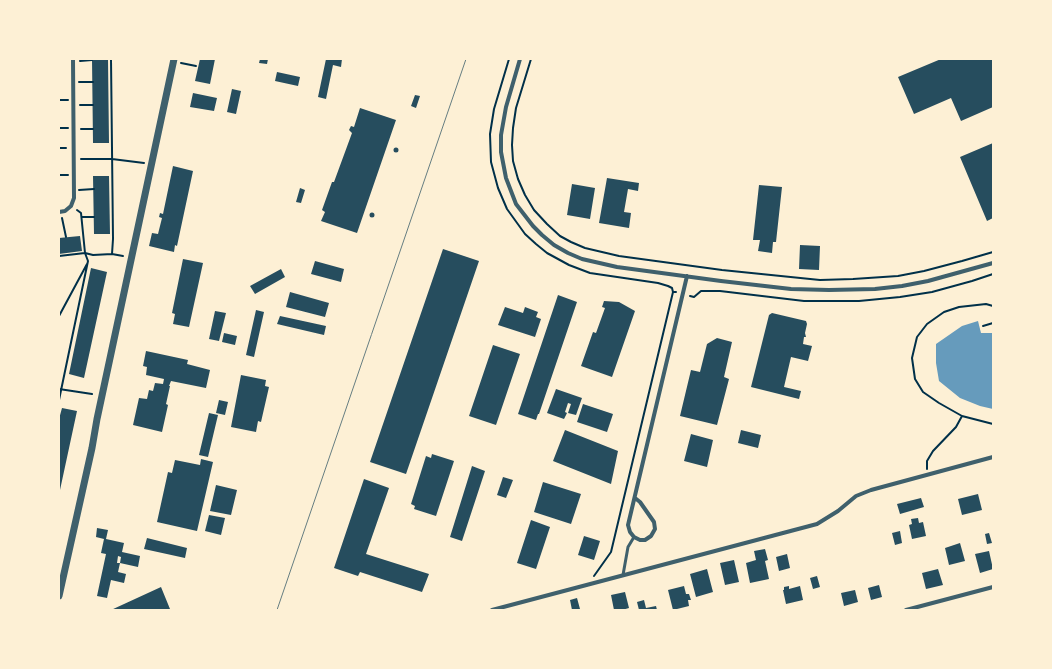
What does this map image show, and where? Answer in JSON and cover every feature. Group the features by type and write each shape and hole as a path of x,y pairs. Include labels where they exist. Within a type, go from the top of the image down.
{"street":[{"path":"520,59 506,107 501,135 501,152 506,178 516,204 525,217 542,235 554,245 568,253 582,259 617,267 803,290 860,290 902,286 928,281 993,263"},
{"path":"60,214 71,206 74,198 73,60"},
{"path":"59,596 61,581 92,448 174,60"},
{"path":"635,498 640,502 654,522 654,529 651,536 645,540 640,540 634,537 630,532 628,525 687,276"},
{"path":"494,610 817,524 838,511 856,496 871,490 993,457"},
{"path":"906,610 993,588"}],"lane":[{"path":"623,575 628,547 634,537"}],"path":[{"path":"111,59 112,254"},
{"path":"508,59 494,109 490,134 491,162 498,188 507,209 525,234 536,244 547,253 569,265 590,273 658,283 672,288 673,292 611,552 592,578 593,583"},
{"path":"531,59 516,108 513,128 512,146 518,179 524,195 534,210 547,224 560,236 585,248 604,254 626,257 730,271 820,280 898,276 924,271 993,252"},
{"path":"73,60 92,60"},
{"path":"174,60 196,66"},
{"path":"73,82 93,82"},
{"path":"73,105 93,105"},
{"path":"73,129 93,129"},
{"path":"73,159 112,159 142,163"},
{"path":"74,190 94,189"},
{"path":"59,400 60,389 88,261 85,253 81,213 71,206"},
{"path":"60,214 66,237"},
{"path":"82,217 94,217"},
{"path":"59,256 85,253 93,255 112,254 121,256"},
{"path":"59,316 88,261"},
{"path":"993,306 986,304 959,307 944,312 927,324 917,337 912,358 915,379 923,392 962,416 993,424"},
{"path":"983,326 993,323"},
{"path":"60,389 92,394"},
{"path":"927,474 927,461 933,451 956,427 962,416"}],"water":[{"path":"978,321 981,333 993,333 993,409 980,406 960,398 939,381 936,363 936,344 962,326"}],"building":[{"path":"92,59 108,59 109,143 93,143"},
{"path":"200,59 215,59 210,84 195,81"},
{"path":"260,59 268,59 267,64 259,63"},
{"path":"326,59 342,59 341,67 333,65 326,99 318,97"},
{"path":"941,59 993,59 993,107 961,121 951,98 914,114 898,77"},
{"path":"277,72 300,77 298,86 275,81"},
{"path":"232,89 241,91 236,114 227,112"},
{"path":"193,93 217,98 214,111 190,107"},
{"path":"415,95 420,96 416,108 411,106"},
{"path":"360,108 396,120 357,233 321,221 325,212 322,210 352,133 349,130 351,126 354,127"},
{"path":"993,143 993,218 987,221 960,157"},
{"path":"394,148 398,148 398,152 394,152"},
{"path":"173,166 193,171 177,246 175,245 174,252 149,246 152,233 158,234 162,218 159,217 160,213 163,214"},
{"path":"93,176 109,176 110,234 94,234"},
{"path":"607,178 639,183 638,191 628,189 624,212 631,213 629,228 599,223"},
{"path":"572,184 595,188 590,219 567,215"},
{"path":"759,185 782,187 776,242 773,242 772,253 758,251 760,240 753,240"},
{"path":"300,188 305,190 301,203 296,202"},
{"path":"370,213 374,213 374,217 370,217"},
{"path":"80,236 82,251 59,254 59,238"},
{"path":"800,245 820,246 819,270 799,269"},
{"path":"443,249 479,261 406,474 370,462"},
{"path":"183,259 203,263 189,327 173,324 175,314 172,313"},
{"path":"315,261 344,269 341,282 311,274"},
{"path":"91,268 107,272 84,378 69,374"},
{"path":"281,269 285,277 255,294 250,286"},
{"path":"290,292 329,303 325,317 286,307"},
{"path":"558,295 577,302 536,420 518,414"},
{"path":"604,301 619,302 635,311 612,377 581,366 593,332 596,333 605,308 602,307"},
{"path":"505,307 523,313 525,307 538,312 536,317 541,319 535,337 498,325"},
{"path":"256,310 264,312 254,357 246,355"},
{"path":"215,311 226,313 219,341 209,339"},
{"path":"772,313 806,321 807,324 805,333 806,337 804,337 803,344 812,346 808,361 791,357 784,387 801,391 799,399 751,387 769,315"},
{"path":"280,316 326,326 324,335 277,324"},
{"path":"224,333 237,336 235,345 222,342"},
{"path":"717,338 732,342 724,377 729,379 717,425 680,416 691,370 700,372 707,344"},
{"path":"493,345 520,354 496,425 469,416"},
{"path":"146,351 188,360 187,364 210,370 206,388 171,381 166,404 168,405 162,432 133,425 139,398 147,399 149,390 153,391 155,383 163,384 164,379 146,375 147,367 143,366"},
{"path":"241,375 266,380 265,386 269,387 261,422 258,421 256,432 231,427"},
{"path":"556,389 582,398 576,415 568,413 571,404 568,403 565,412 567,413 564,419 547,413"},
{"path":"219,400 228,402 225,415 216,413"},
{"path":"583,404 613,414 607,432 577,422"},
{"path":"62,408 77,411 60,490 59,419"},
{"path":"209,413 218,415 208,457 199,455"},
{"path":"565,430 618,451 611,484 553,461"},
{"path":"741,430 761,435 758,448 738,443"},
{"path":"691,434 713,440 707,467 684,461"},
{"path":"432,454 454,461 436,516 414,509 415,506 411,504 426,456 431,458"},
{"path":"201,459 213,462 197,531 157,522 168,472 172,473 175,460 200,465"},
{"path":"472,466 485,471 462,541 450,537"},
{"path":"503,477 513,480 506,498 497,495"},
{"path":"364,479 389,488 366,554 429,574 422,592 360,572 358,576 334,568"},
{"path":"543,482 581,494 571,524 534,512"},
{"path":"216,485 237,490 231,515 210,511"},
{"path":"978,494 982,510 962,515 958,499"},
{"path":"921,498 924,507 900,514 897,504"},
{"path":"209,515 225,518 221,535 205,531"},
{"path":"918,518 919,523 923,522 926,536 912,539 909,525 912,524 911,519"},
{"path":"531,520 550,527 536,569 517,563"},
{"path":"97,528 108,530 106,539 124,543 122,552 140,556 138,567 120,563 118,572 126,574 124,583 111,580 107,598 97,596 106,554 101,553 104,539 96,537","holes":["118,556 121,557 120,563 117,563"]},
{"path":"900,531 902,543 895,545 892,533"},
{"path":"989,533 992,543 987,544 985,534"},
{"path":"584,536 600,541 594,560 578,555"},
{"path":"147,538 187,548 185,558 144,549"},
{"path":"960,543 965,561 949,565 945,548"},
{"path":"765,549 768,560 765,561 769,579 750,583 746,563 756,560 754,551"},
{"path":"989,551 993,569 980,573 975,554"},
{"path":"787,554 790,568 779,571 776,557"},
{"path":"734,560 739,582 725,585 720,563"},
{"path":"707,569 713,592 696,597 690,574"},
{"path":"938,569 943,585 926,589 922,573"},
{"path":"817,576 820,587 813,589 810,578"},
{"path":"879,585 882,597 871,600 868,588"},
{"path":"684,586 686,594 689,594 691,600 688,600 689,606 673,610 668,590"},
{"path":"789,586 789,589 800,586 803,600 786,604 783,590 784,587"},
{"path":"161,587 170,609 111,610"},
{"path":"855,590 858,602 844,606 841,593"},
{"path":"625,592 629,608 614,610 611,595"},
{"path":"577,598 580,609 572,610 570,600"},
{"path":"644,600 646,608 656,606 657,610 639,610 637,602"}],"tram line":[{"path":"277,610 466,59"}]}
